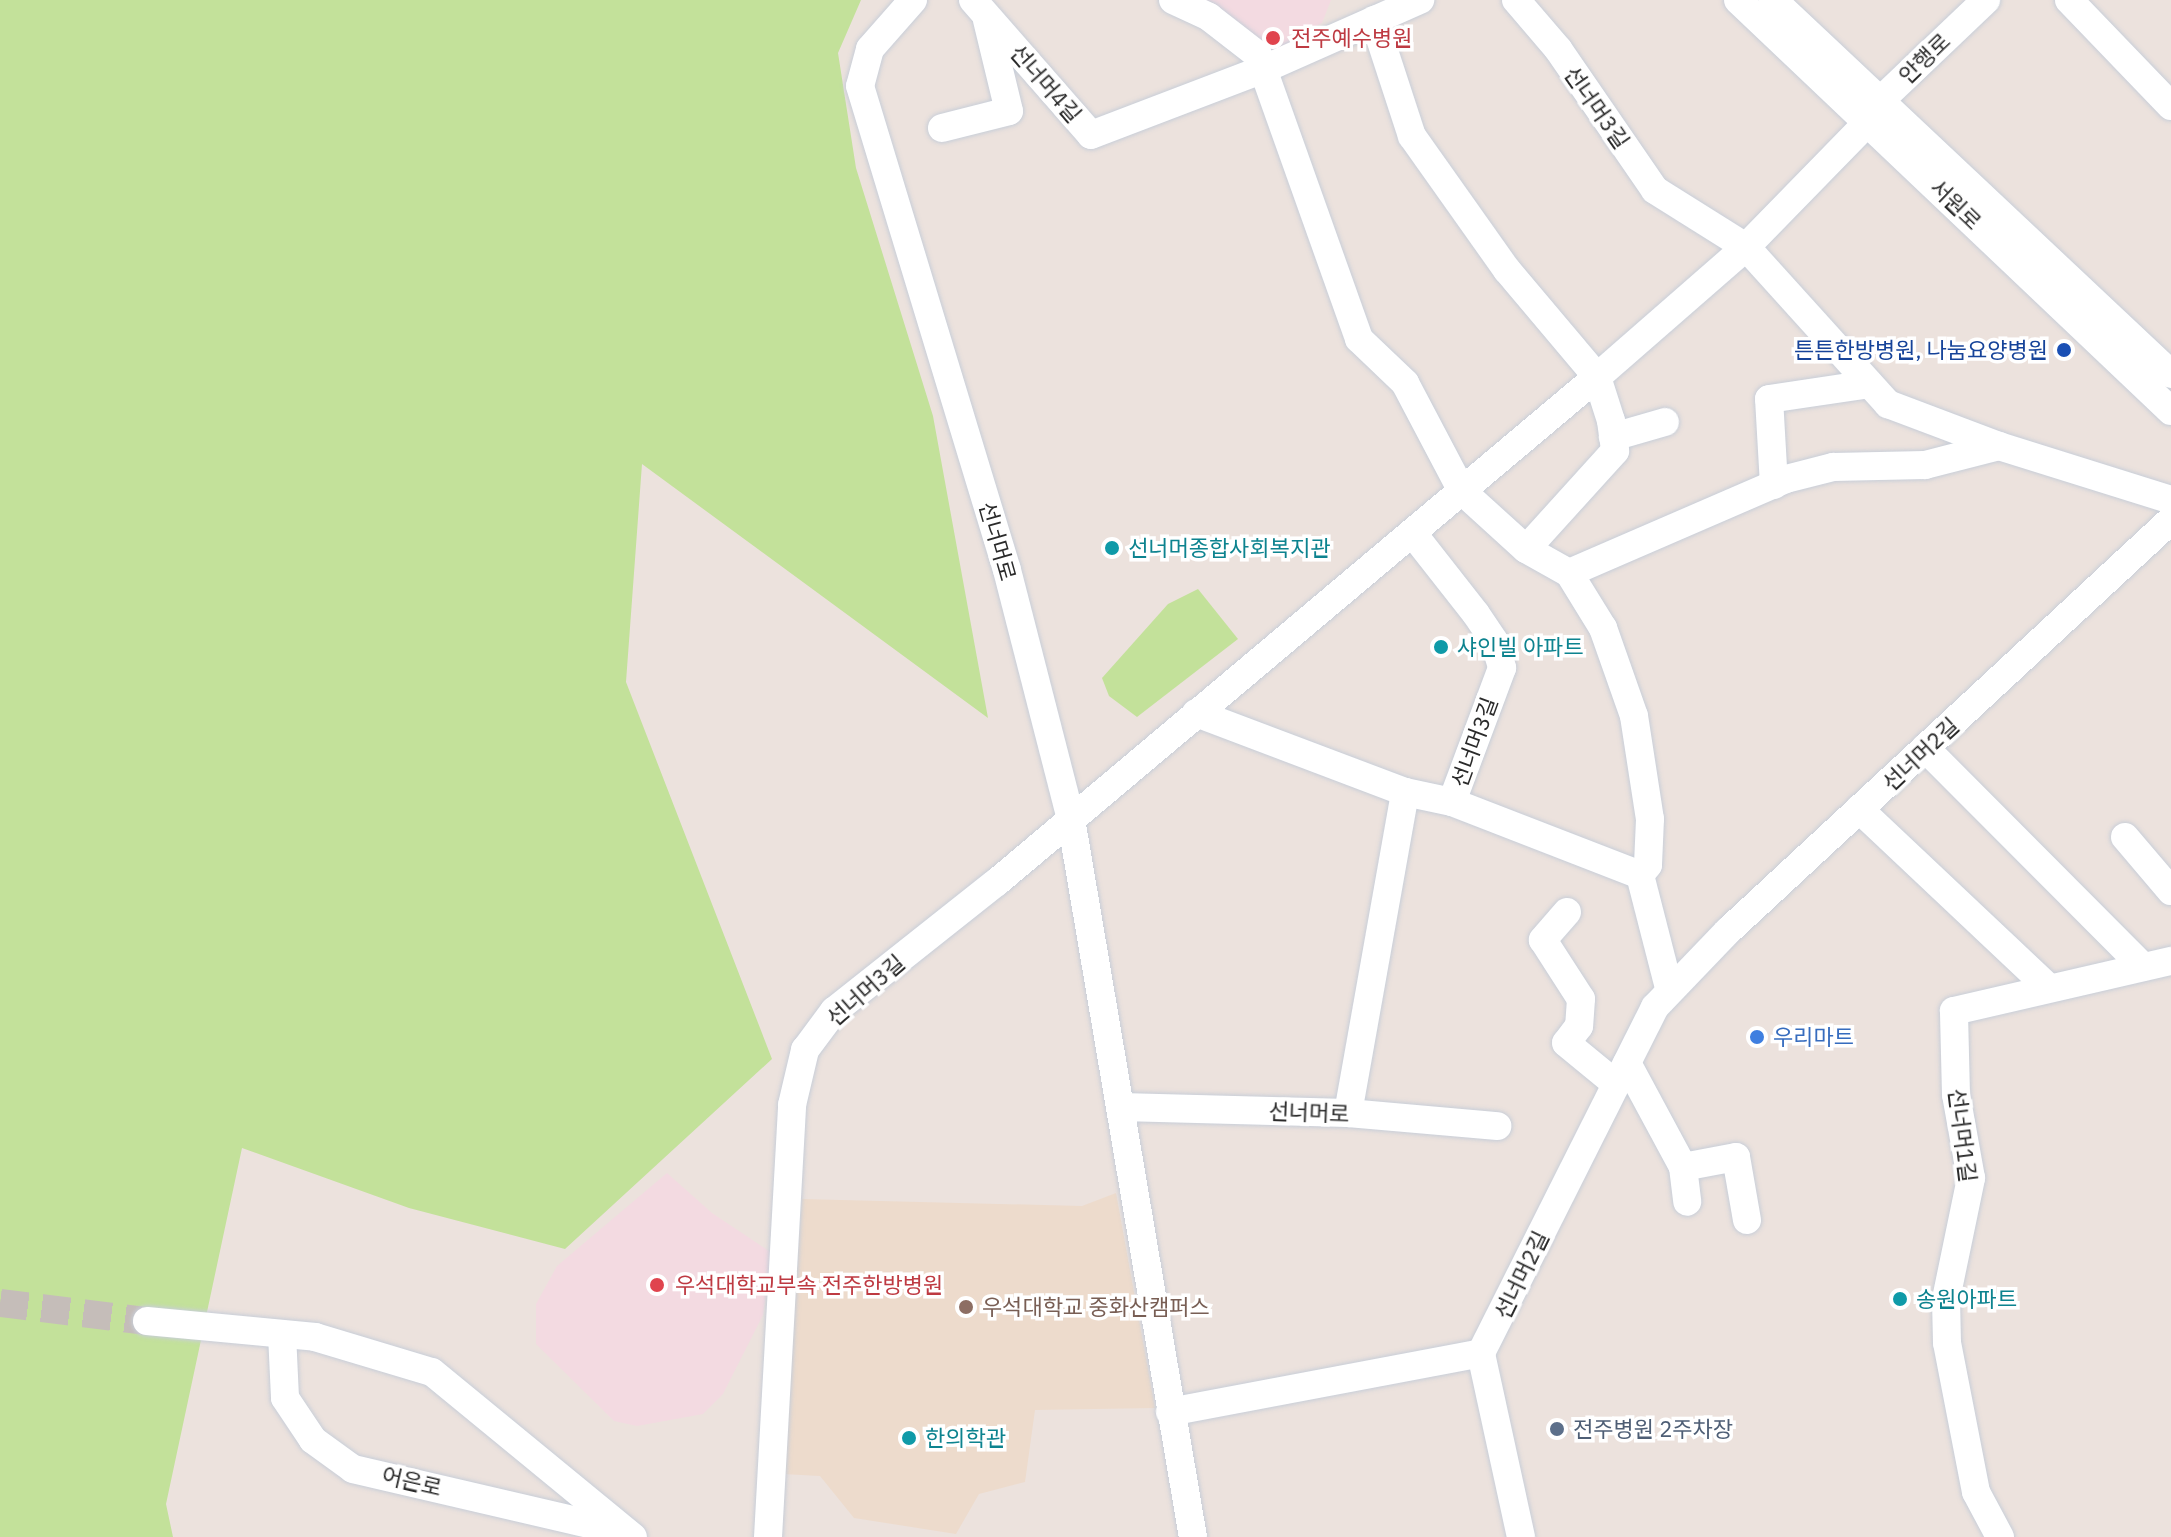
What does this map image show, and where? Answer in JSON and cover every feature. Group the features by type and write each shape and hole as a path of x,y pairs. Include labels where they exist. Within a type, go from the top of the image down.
{"street":[{"name":"선너머로","path":"913,0 870,49 860,86 1007,570 1071,819 1193,1537"},
{"path":"1173,0 1209,17 1258,55 1359,339 1405,383 1462,491 1526,549 1569,573 1619,662 1634,716 1650,819 1648,865 1640,875"},
{"name":"선너머4길","path":"979,7 1091,135 1264,69 1420,0"},
{"name":"서원로","path":"1738,0 1875,110 2171,374"},
{"name":"서원로","path":"1773,0 1875,110 2171,411"},
{"name":"안행로","path":"1875,110 1986,0"},
{"path":"2069,0 2171,106"},
{"path":"942,128 1009,111 979,7"},
{"name":"선너머3길","path":"1523,8 1655,190 1746,247 1888,404 1999,446"},
{"path":"1374,20 1412,136 1538,307 1597,377 1615,451 1526,549"},
{"name":"선너머3길","path":"768,1537 792,1105 805,1050 834,1011 1414,535 1597,377 1746,247 1875,110"},
{"path":"1774,485 1769,399 1869,384"},
{"path":"1613,437 1665,422"},
{"path":"1569,573 1774,485 1833,467 1925,465 1999,446 2171,500"},
{"name":"선너머2길","path":"1481,1353 1622,1073 1669,988 2171,520"},
{"name":"선너머3길","path":"1196,713 1405,792 1452,802 1502,668 1482,623 1414,535"},
{"path":"1925,748 2143,967"},
{"path":"1348,1113 1405,792"},
{"path":"1452,802 1640,875"},
{"path":"1859,809 2049,988"},
{"path":"2125,837 2171,891"},
{"path":"1640,875 1669,988"},
{"path":"1567,912 1543,940 1581,999 1579,1026 1566,1043 1622,1073 1683,1167 1687,1202"},
{"name":"선너머1길","path":"2000,1537 1976,1492 1947,1343 1946,1299 1971,1178 1956,1095 1954,1011 2171,961"},
{"name":"선너머로","path":"1121,1107 1348,1113 1497,1126"},
{"path":"1683,1167 1736,1157 1747,1220"},
{"name":"어은로","path":"147,1321 315,1337 432,1372 631,1535"},
{"name":"어은로","path":"282,1334 285,1398 313,1440 353,1469 631,1535"},
{"path":"1170,1412 1481,1353 1521,1537"}],"shaded area":[{"name":"전주예수병원","path":"1185,0 1331,0 1322,23 1271,54"},
{"name":"우석대학교부속 전주한방병원","path":"667,1173 712,1213 772,1253 763,1315 723,1394 703,1414 637,1426 614,1421 536,1344 536,1304 557,1266"},
{"name":"우석대학교 중화산캠퍼스","path":"1116,1193 1155,1408 1035,1410 1025,1482 979,1494 956,1534 854,1518 820,1476 783,1474 802,1199 1082,1206"}],"green space":[{"path":"0,0 861,0 838,53 856,168 933,416 988,718 642,464 626,682 772,1059 565,1249 409,1208 242,1148 166,1504 173,1537 0,1537"},
{"path":"1198,589 1238,639 1137,717 1109,696 1102,678 1168,604"}],"tunnel":[{"path":"0,1303 147,1321"}],"place":[{"name":"전주예수병원","path":"1273,38"},
{"name":"튼튼한방병원, 나눔요양병원","path":"2064,350"},
{"name":"선너머종합사회복지관","path":"1112,548"},
{"name":"샤인빌 아파트","path":"1441,647"},
{"name":"우리마트","path":"1757,1037"},
{"name":"우석대학교부속 전주한방병원","path":"657,1285"},
{"name":"송원아파트","path":"1900,1299"},
{"name":"우석대학교 중화산캠퍼스","path":"966,1307"},
{"name":"전주병원 2주차장","path":"1557,1429"},
{"name":"한의학관","path":"909,1438"}]}
